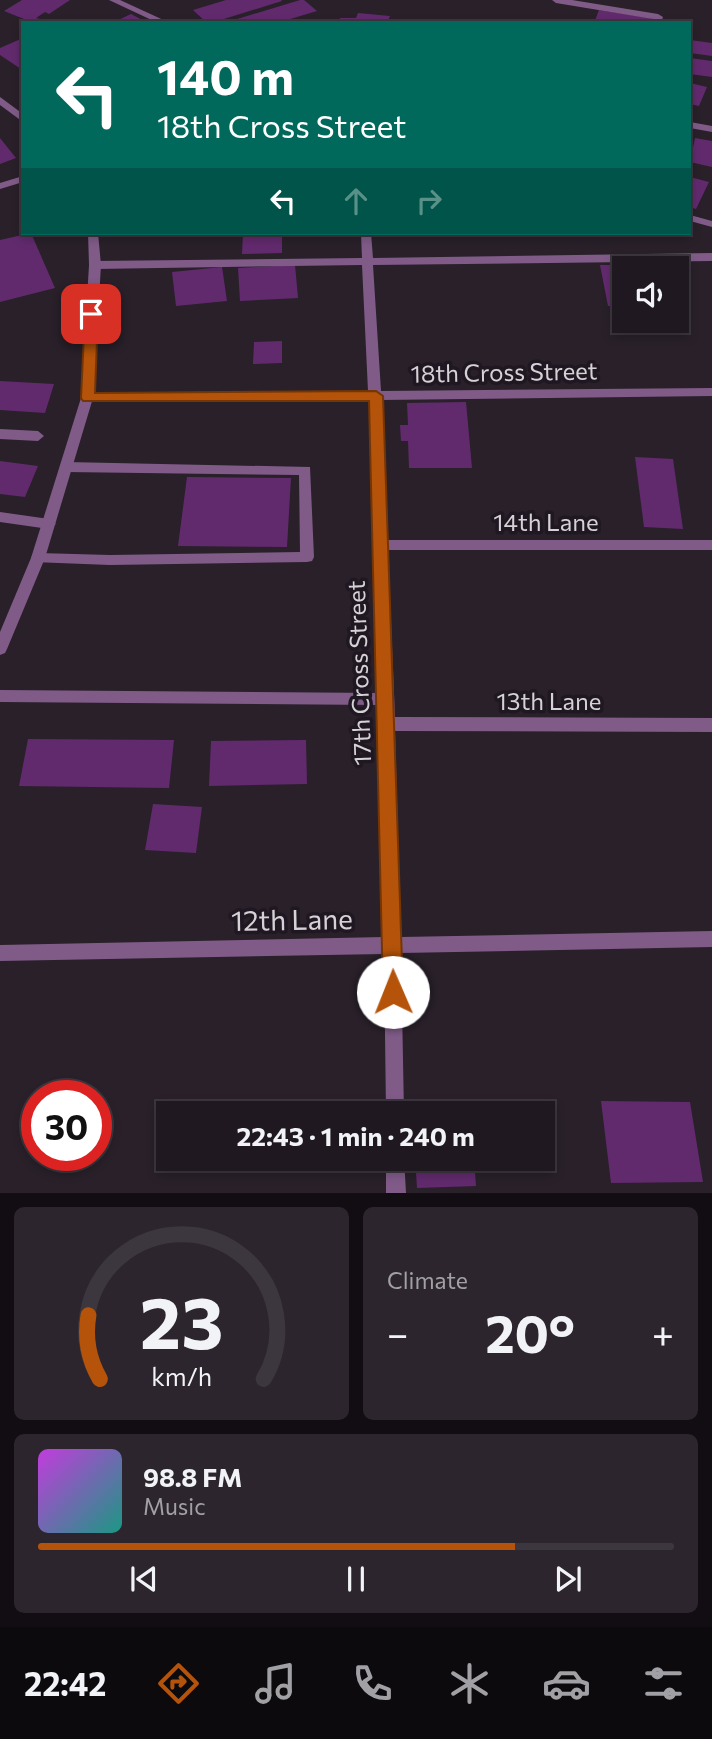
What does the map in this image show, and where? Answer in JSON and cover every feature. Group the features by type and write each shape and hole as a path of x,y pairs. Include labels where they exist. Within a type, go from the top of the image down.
{"street":[{"path":"113,0 161,21"},
{"path":"556,0 658,18 657,21"},
{"path":"0,100 21,117"},
{"path":"691,125 712,129"},
{"path":"0,186 21,180"},
{"path":"691,218 712,224"},
{"path":"0,649 38,558 88,398 95,265 93,235"},
{"name":"17th Cross Street","path":"366,235 376,396 393,944 395,1101"},
{"path":"95,265 712,257"},
{"name":"18th Cross Street","path":"88,398 712,391"},
{"path":"0,434 38,436"},
{"path":"38,558 110,561 307,557 304,470 66,467"},
{"path":"0,517 48,524"},
{"name":"14th Lane","path":"380,545 712,545"},
{"path":"0,696 385,699"},
{"name":"13th Lane","path":"386,724 712,725"},
{"name":"12th Lane","path":"0,953 712,939"},
{"path":"395,1171 396,1193"}],"building":[{"path":"22,0 70,0 49,14 45,12 36,18 40,19 37,21 29,21 4,11"},
{"path":"226,0 282,1 217,21 205,21 193,10"},
{"path":"300,0 304,0 317,11 284,21 231,21"},
{"path":"599,10 651,18 650,21 595,21"},
{"path":"358,13 390,16 388,21 339,21 340,18 356,18"},
{"path":"131,14 144,21 116,21"},
{"path":"21,39 21,69 0,55 0,48"},
{"path":"691,40 712,43 712,56 691,53"},
{"path":"691,58 712,61 712,77 691,74"},
{"path":"691,83 707,87 699,106 691,104"},
{"path":"0,138 16,158 0,164"},
{"path":"695,138 712,141 712,167 691,162"},
{"path":"691,177 709,182 696,209 691,207"},
{"path":"32,235 55,288 0,302 0,240"},
{"path":"243,235 282,235 282,253 242,254"},
{"path":"295,265 298,298 240,301 238,268"},
{"path":"600,265 612,265 612,306 608,306"},
{"path":"222,267 227,301 176,306 172,272"},
{"path":"282,341 282,363 253,364 254,342"},
{"path":"0,381 54,384 45,413 0,410"},
{"path":"466,402 472,468 409,468 408,441 401,441 400,425 408,425 407,403"},
{"path":"635,457 673,459 683,529 644,527"},
{"path":"0,461 38,466 25,497 0,494"},
{"path":"187,477 291,478 287,547 178,546"},
{"path":"28,739 174,740 169,788 19,786"},
{"path":"306,740 307,784 209,786 211,741"},
{"path":"153,804 202,807 196,853 145,850"},
{"path":"601,1101 690,1102 703,1182 611,1183"},
{"path":"416,1171 475,1171 476,1186 417,1188"}],"route":[{"path":"91,314 88,398 376,396 393,992"}]}
